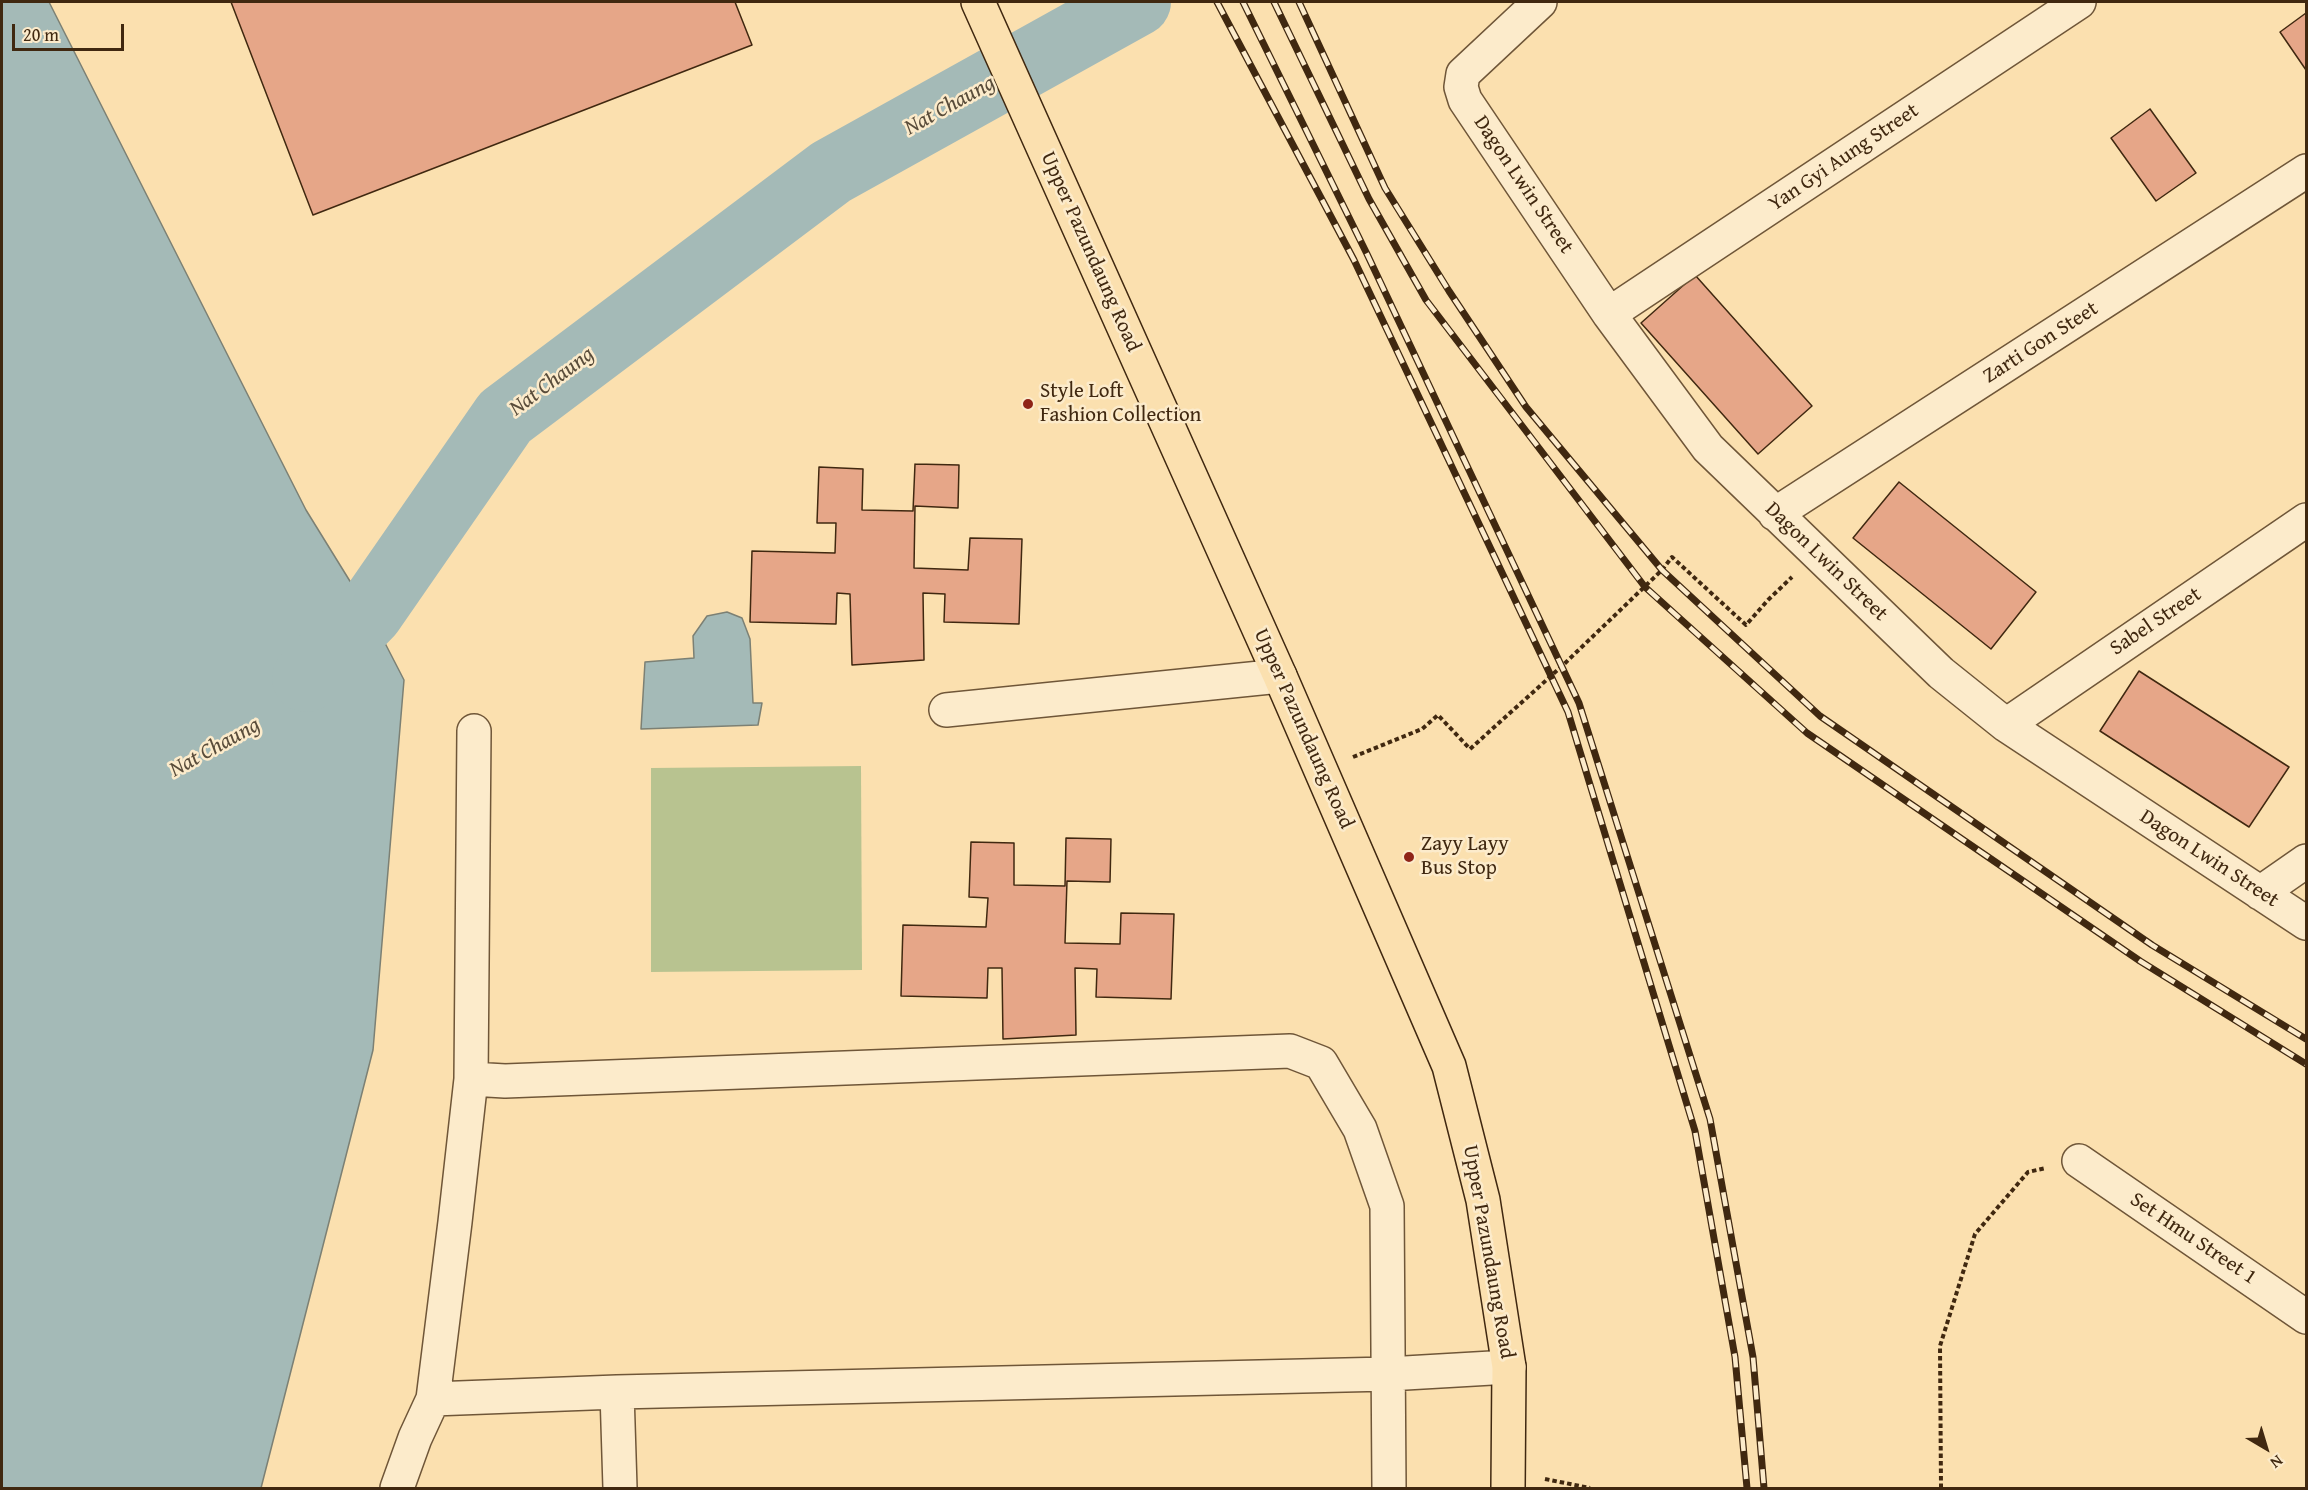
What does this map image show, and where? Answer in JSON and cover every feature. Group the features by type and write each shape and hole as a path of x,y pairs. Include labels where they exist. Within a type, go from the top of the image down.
{"main road":[{"name":"Upper Pazundaung Road","path":"978,2 1280,676 1449,1066 1483,1200 1509,1367 1509,1480"}],"street":[{"name":"Dagon Lwin Street","path":"1540,2 1463,74 1461,87 1465,100 1609,314 1708,448 1941,673 2006,725 2307,924"},
{"name":"Yan Gyi Aung Street","path":"1609,314 2079,2"},
{"name":"Zarti Gon Steet","path":"1775,514 2307,171"},
{"name":"Sabel Street","path":"2006,725 2307,520"},
{"path":"946,710 1280,676"},
{"path":"397,1488 415,1438 433,1399 471,1079 474,731"},
{"path":"2260,893 2307,861"},
{"path":"471,1079 505,1081 1290,1051 1321,1063 1359,1129 1387,1206 1389,1488"},
{"name":"Set Hmu Street 1","path":"2079,1161 2307,1317"},
{"path":"433,1399 616,1392 1388,1374 1509,1367"},
{"path":"616,1392 620,1488"}],"path":[{"path":"1321,770 1422,729 1438,715 1470,749 1570,658 1662,570 1672,557 1746,625 1768,600 1817,554"},
{"path":"1941,1488 1940,1346 1975,1234 2028,1172 2079,1161"},
{"path":"1509,1480 1590,1488"}],"green space":[{"path":"861,766 862,970 651,972 651,768"}],"water":[{"path":"2,2 49,2 306,510 369,612 404,680 373,1050 261,1488 2,1488"},
{"path":"727,612 742,618 750,639 753,703 762,703 758,725 641,729 645,662 694,658 693,636 707,616"}],"building":[{"path":"231,2 735,2 752,45 313,215"},
{"path":"2306,13 2306,70 2280,32"},
{"path":"2150,109 2196,173 2156,201 2111,138"},
{"path":"1695,275 1812,406 1758,454 1641,323"},
{"path":"915,464 959,465 958,508 915,506 914,568 968,570 970,538 1022,539 1019,624 944,622 945,594 923,593 924,660 852,665 850,594 837,593 836,624 750,622 752,551 835,553 836,523 817,523 819,467 863,469 862,510 913,511"},
{"path":"1899,482 2036,592 1991,649 1853,538"},
{"path":"2139,671 2289,767 2249,827 2100,731"},
{"path":"1066,838 1111,839 1110,882 1067,881 1065,943 1120,944 1121,913 1174,914 1171,999 1096,997 1097,969 1075,968 1076,1035 1003,1039 1002,968 988,968 987,998 901,996 903,925 986,927 988,898 969,897 971,842 1014,843 1014,885 1065,886"}],"waterway":[{"name":"Nat Chaung","path":"306,678 370,612 505,417 831,172 1137,2"}],"railway":[{"path":"1217,2 1354,260 1568,712 1695,1131 1735,1357 1747,1488"},
{"path":"1243,2 1367,254 1579,703 1710,1119 1753,1357 1764,1488"},
{"path":"1274,2 1369,199 1426,300 1645,587 1807,733 2140,961 2306,1064"},
{"path":"1299,2 1385,188 1449,291 1526,407 1662,570 1820,716 2152,945 2306,1039"}],"place":[{"name":"Style Loft Fashion Collection","path":"1028,404"},
{"name":"Zayy Layy Bus Stop","path":"1409,857"}]}
